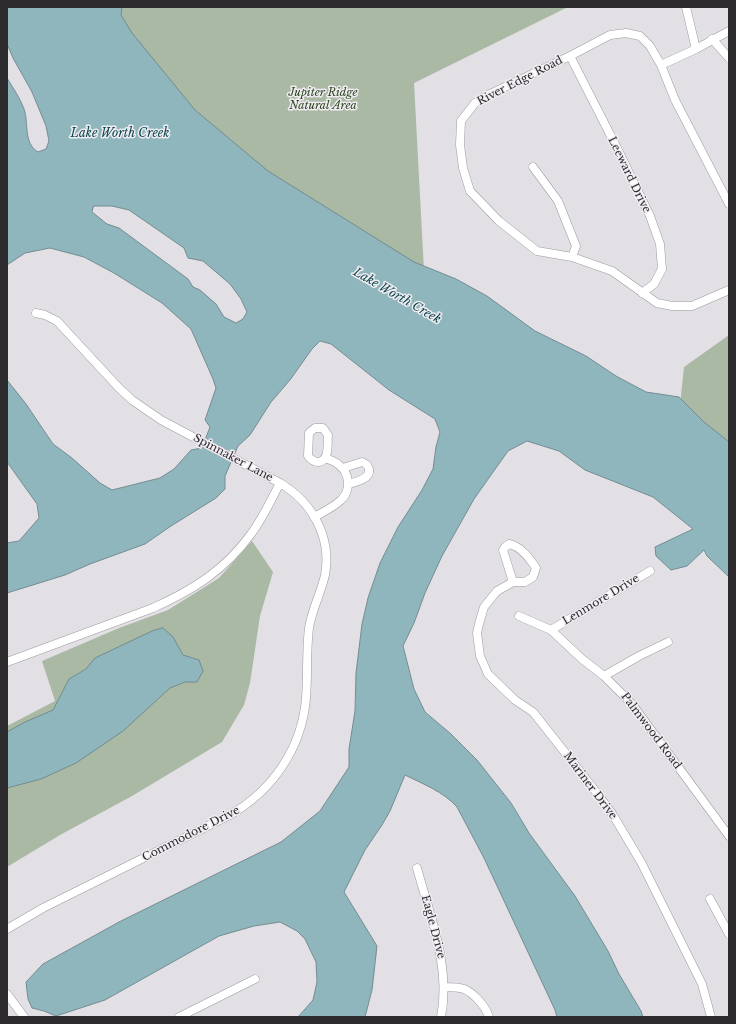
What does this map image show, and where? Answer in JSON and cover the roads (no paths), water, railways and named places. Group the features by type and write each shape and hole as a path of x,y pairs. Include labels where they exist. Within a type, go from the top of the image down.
{"street":[{"path":"686,7 696,49"},
{"path":"661,65 696,49 729,31"},
{"name":"River Edge Road","path":"729,204 675,100 661,65 650,46 640,36 626,33 610,35 474,103 461,121 460,145 462,168 470,191 499,221 537,251 572,257 612,271 657,303 672,306 692,306 729,290"},
{"path":"712,40 729,58"},
{"name":"Leeward Drive","path":"570,56 650,216 660,244 662,269 654,284 642,293"},
{"path":"533,167 558,202 576,246 572,257"},
{"name":"Spinnaker Lane","path":"7,662 153,608 176,598 202,583 228,561 242,546 263,515 280,483 161,420 132,400 110,379 56,321 45,315 36,313"},
{"path":"314,517 340,501 346,495 348,484 347,476 343,468 336,462 325,458"},
{"path":"343,468 362,462 369,467 368,476 348,484"},
{"name":"Commodore Drive","path":"7,929 43,908 230,815 260,793 281,769 296,740 303,718 306,697 310,626 325,575 326,550 323,538 314,517 302,500 280,483"},
{"name":"Mariner Drive","path":"513,582 503,550 509,544 515,545 530,559 536,568 533,577 525,582 513,582 497,591 484,607 478,633 480,656 488,674 515,700 533,712 613,815 641,862 702,984 710,1017"},
{"name":"Lenmore Drive","path":"551,630 650,571"},
{"name":"Palmwood Road","path":"519,616 551,630 582,659 604,676 632,704 729,836"},
{"path":"604,676 639,656 668,642"},
{"name":"Eagle Drive","path":"417,868 441,957 445,987 441,1017"},
{"path":"710,899 726,922 729,934"},
{"path":"179,1017 256,979"},
{"path":"445,987 460,988 468,991 484,1007 489,1017"},
{"path":"7,994 24,1017"}],"water":[{"name":"Lake Worth Creek","path":"7,7 122,7 121,15 132,33 195,110 268,171 414,262 456,279 487,296 535,331 586,356 616,376 646,392 679,397 704,422 729,442 729,577 707,556 704,550 687,566 671,570 656,556 655,547 693,529 653,497 585,470 559,451 527,441 508,451 474,499 442,556 403,646 414,689 425,712 451,734 477,760 511,803 529,833 575,896 608,951 643,1017 557,1017 484,858 457,807 440,793 405,775 390,811 365,850 344,892 377,946 372,990 365,1017 298,1017 313,1000 317,982 316,962 305,939 297,931 280,922 254,926 219,936 105,1000 56,1016 32,1008 28,999 26,982 43,964 119,922 281,842 320,811 349,767 349,749 355,711 356,673 362,624 368,598 380,563 398,527 422,490 433,469 440,432 435,419 389,390 331,344 320,341 312,349 290,380 271,402 250,435 238,446 225,476 225,489 216,498 145,544 90,564 65,575 7,593 7,543 19,541 39,518 37,504 7,462 7,380 26,404 53,444 72,458 100,483 112,490 160,478 174,469 191,450 202,448 210,427 205,420 216,388 191,329 162,303 114,273 84,257 50,248 25,253 7,265 7,78 24,109 28,138 33,148 38,152 46,149 49,141 46,126 32,92 7,44","holes":["94,206 112,206 129,210 184,248 188,258 203,261 230,284 241,299 247,312 243,319 236,323 224,317 216,304 200,290 193,287 188,279 119,228 107,224 92,212"]},
{"path":"163,628 173,637 183,655 199,660 203,671 197,682 185,682 170,688 123,731 76,763 41,779 7,788 7,732 25,722 53,710 69,679 86,669 95,658 152,631"}],"park label":[{"name":"Jupiter Ridge Natural Area","path":"323,99"}]}
